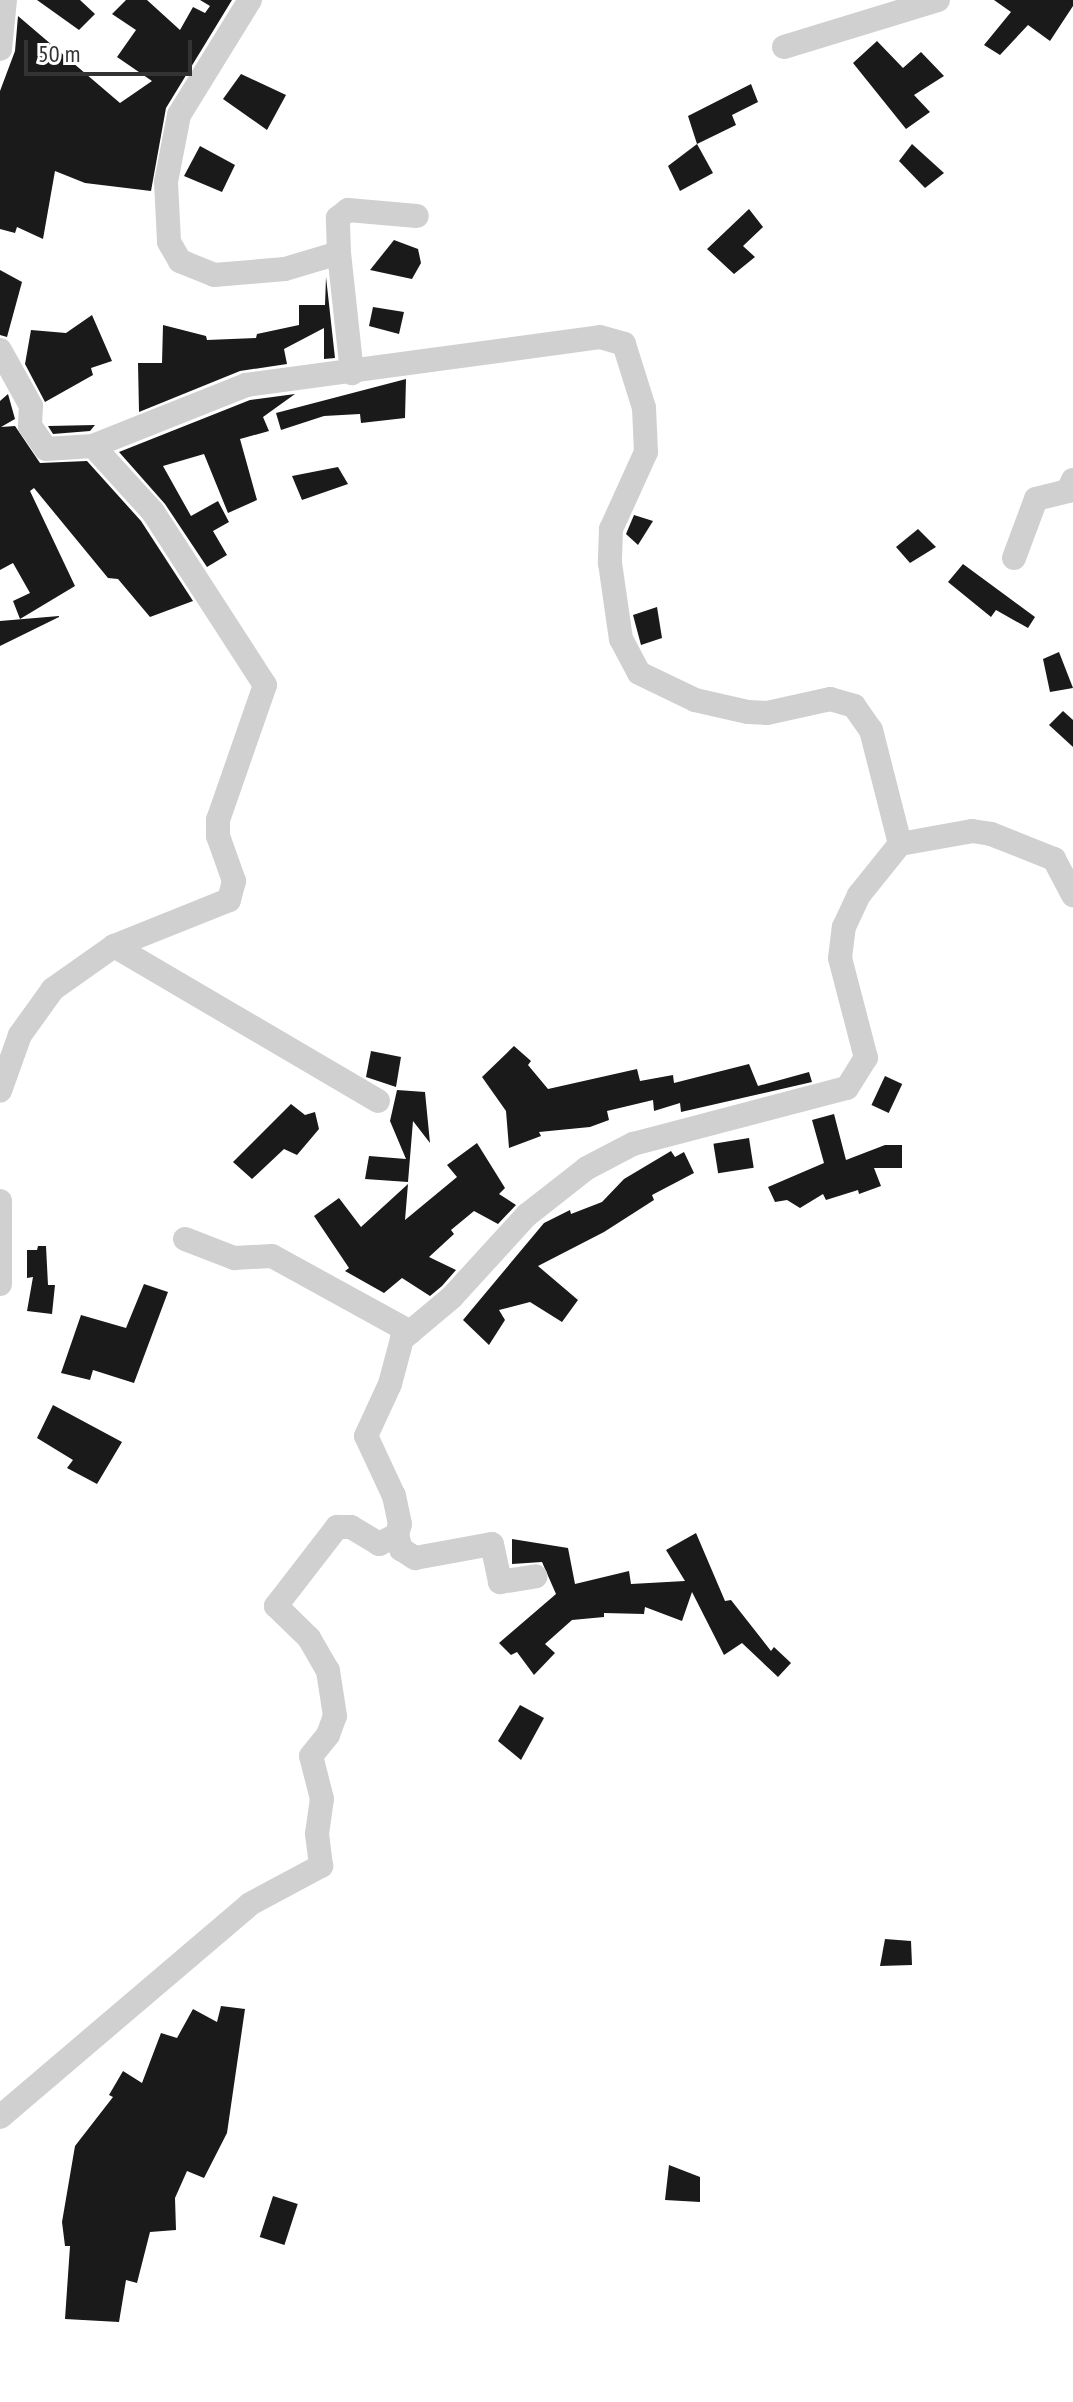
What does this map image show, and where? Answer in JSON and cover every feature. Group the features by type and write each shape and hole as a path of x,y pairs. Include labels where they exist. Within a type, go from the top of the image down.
{"street":[{"path":"0,49 5,0"},
{"path":"250,0 179,115 166,182 171,250 202,272 234,276 339,253"},
{"path":"784,47 938,0"},
{"path":"352,373 338,218 348,210 417,216"},
{"path":"0,350 31,406 30,426 46,449 93,446 246,385 600,337 624,344 644,408 646,452 611,529 610,563 621,639 639,673 684,696 748,712 830,699 854,706 871,730 900,844"},
{"path":"0,1091 8,1060 53,989 114,946 229,900 235,890 218,820 265,685 153,512 93,446"},
{"path":"1014,558 1036,499 1068,491 1073,480"},
{"path":"536,1576 500,1582 492,1544 415,1558 401,1549 394,1496 366,1436 390,1384 402,1339 452,1297 527,1215 587,1168 633,1144 847,1088 866,1058 840,958 844,927 859,895 900,844 972,831 991,834 1054,859 1073,895"},
{"path":"114,946 378,1101"},
{"path":"0,1201 0,1284"},
{"path":"185,1239 234,1258 272,1256 410,1332"},
{"path":"0,2117 250,1904 321,1866 317,1834 322,1799 311,1756 328,1735 335,1716 328,1671 309,1638 277,1610 276,1602 337,1527 351,1527 379,1544 397,1535"}],"building":[{"path":"37,0 80,0 95,14 79,30"},
{"path":"126,0 147,0 180,30 193,7 205,13 210,6 200,0 232,0 166,108 151,191 85,183 55,171 43,239 17,227 15,233 0,229 0,91 15,51 18,16 120,103 152,81 117,57 136,30 112,14"},
{"path":"994,0 1073,0 1073,6 1050,41 1028,25 1000,55 984,45 1011,12"},
{"path":"877,41 903,68 921,52 944,76 914,95 930,112 906,129 853,63"},
{"path":"241,74 286,95 267,130 223,99"},
{"path":"751,84 758,102 732,115 736,125 697,144 688,116"},
{"path":"697,144 713,173 680,191 668,166"},
{"path":"912,144 944,173 925,188 899,161"},
{"path":"200,146 235,165 222,192 184,176"},
{"path":"749,209 763,227 743,246 755,257 734,274 707,249"},
{"path":"394,240 418,249 421,263 412,279 370,270"},
{"path":"0,270 22,282 7,337 0,335"},
{"path":"326,277 335,358 324,359 324,328 284,349 287,364 240,371 139,412 138,363 162,363 163,325 206,336 207,340 256,338 257,334 299,325 299,305 325,305"},
{"path":"373,307 404,312 399,334 369,326"},
{"path":"92,315 112,361 91,368 93,375 45,402 25,364 31,330 66,333"},
{"path":"406,379 405,418 361,423 360,414 324,416 281,430 276,413"},
{"path":"8,394 15,419 1,427 15,426 40,463 87,461 141,521 193,601 150,617 118,579 108,578 34,488 30,491 75,586 20,619 13,601 30,593 13,563 0,570 0,401"},
{"path":"295,394 263,417 269,431 240,439 257,500 228,513 204,454 163,466 191,516 218,501 229,522 213,531 227,555 207,567 165,504 119,452 250,400"},
{"path":"95,425 90,431 53,434 48,426"},
{"path":"338,467 348,484 302,500 292,476"},
{"path":"634,515 653,521 638,545 626,534"},
{"path":"918,529 936,547 910,563 896,547"},
{"path":"963,564 1035,617 1028,628 996,610 991,617 948,582"},
{"path":"657,607 662,638 641,645 633,615"},
{"path":"59,617 0,646 0,621"},
{"path":"1059,652 1073,688 1050,692 1043,659"},
{"path":"1063,711 1073,720 1073,747 1049,725"},
{"path":"514,1046 531,1061 528,1065 548,1089 637,1069 640,1081 673,1075 674,1083 749,1064 758,1086 809,1072 812,1082 681,1112 680,1103 654,1111 653,1100 607,1111 609,1120 590,1127 539,1132 541,1136 509,1148 506,1111 482,1077"},
{"path":"371,1051 401,1057 396,1087 366,1077"},
{"path":"885,1076 902,1084 889,1113 871,1105"},
{"path":"397,1090 425,1092 430,1143 413,1121 408,1182 365,1179 369,1156 406,1159 390,1121"},
{"path":"291,1104 305,1115 315,1112 319,1129 297,1155 284,1149 252,1179 233,1162"},
{"path":"834,1114 846,1160 885,1145 902,1145 902,1168 874,1168 881,1186 859,1194 858,1190 826,1200 823,1194 800,1208 787,1200 775,1202 768,1187 824,1163 812,1120"},
{"path":"749,1138 754,1168 718,1173 713,1144"},
{"path":"477,1143 505,1188 499,1194 516,1205 498,1224 474,1211 451,1230 454,1234 429,1257 456,1270 442,1286 430,1296 402,1278 384,1293 345,1271 349,1268 314,1216 339,1198 361,1227 408,1184 405,1220 457,1177 447,1165"},
{"path":"671,1151 675,1157 684,1152 694,1173 652,1195 654,1200 604,1232 538,1266 578,1300 562,1322 530,1302 499,1310 505,1320 489,1345 463,1320 544,1223 570,1210 571,1214 602,1202 624,1179"},
{"path":"38,1246 46,1246 48,1285 55,1285 52,1314 27,1311 33,1277 27,1278 27,1250 37,1250"},
{"path":"144,1284 168,1292 134,1383 93,1370 90,1380 61,1373 81,1315 126,1328"},
{"path":"53,1405 122,1442 97,1484 67,1468 73,1460 37,1438"},
{"path":"696,1533 725,1601 731,1600 771,1651 774,1647 791,1663 778,1677 742,1643 724,1655 692,1592 682,1621 645,1607 644,1614 604,1613 604,1617 572,1620 545,1644 555,1653 534,1675 517,1652 511,1655 499,1643 556,1594 542,1562 512,1564 512,1539 568,1548 575,1584 629,1571 631,1584 685,1581 666,1550"},
{"path":"520,1705 544,1718 521,1760 498,1741"},
{"path":"885,1939 911,1941 912,1965 880,1966"},
{"path":"221,2006 245,2009 227,2133 204,2178 187,2171 175,2198 176,2230 150,2232 137,2283 126,2280 119,2322 65,2319 70,2246 65,2246 62,2222 75,2146 113,2097 109,2095 123,2071 142,2083 161,2033 177,2038 193,2009 217,2022"},
{"path":"669,2165 700,2177 700,2202 665,2200"},
{"path":"273,2196 298,2204 284,2245 260,2237"}]}
